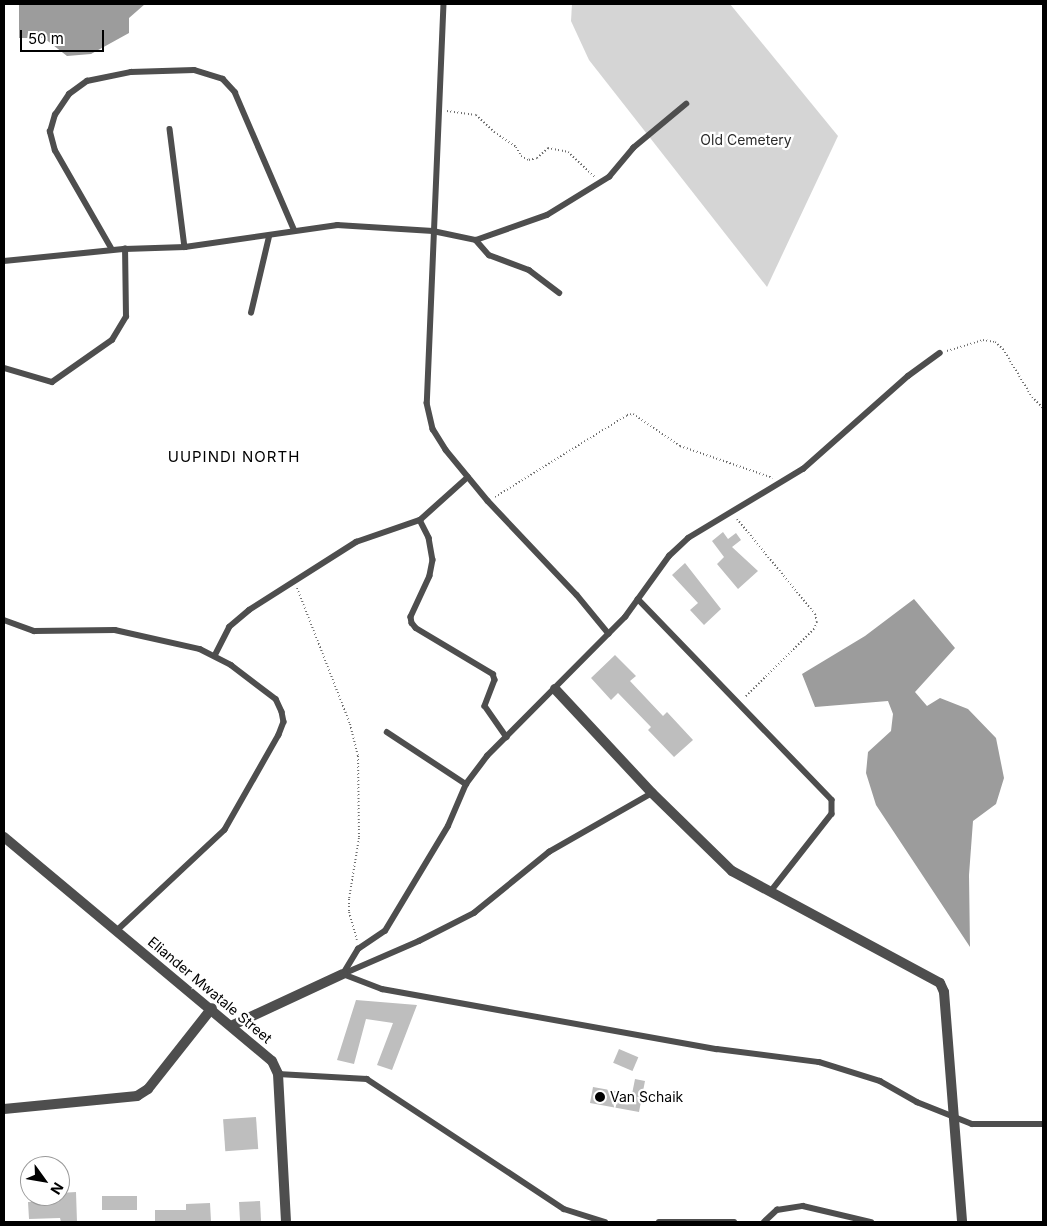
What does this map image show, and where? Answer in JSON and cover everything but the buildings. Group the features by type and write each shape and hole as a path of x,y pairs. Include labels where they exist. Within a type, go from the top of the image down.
{"street":[{"path":"555,689 652,793 713,856 732,872 940,983 945,1002 962,1222"},
{"name":"Eliander Mwatale Street","path":"4,837 232,1025 272,1060 278,1074"},
{"path":"232,1025 343,974"},
{"path":"4,1109 137,1096 148,1089 212,1008"},
{"path":"278,1074 286,1222"}],"lane":[{"path":"444,4 427,403 433,429 488,501 577,595 609,634"},
{"path":"112,250 55,151 50,132 55,115 69,94 87,81 131,72 194,70 223,79 234,92 295,231"},
{"path":"4,261 112,250 185,247 268,237 337,225 433,232 476,240 547,215 600,182 662,122 686,104"},
{"path":"170,129 185,247"},
{"path":"251,313 268,237"},
{"path":"476,240 489,255 529,270 559,293"},
{"path":"4,368 52,382 112,340 126,317 125,249"},
{"path":"343,974 358,949 385,931 448,826 466,784 487,756 609,634 638,599 652,578 688,538 783,481 829,449 908,376 940,353"},
{"path":"215,655 223,636 236,619 356,542 420,520 468,477"},
{"path":"420,520 429,538 433,560 430,576 410,617 412,623 416,628 493,674 495,680 485,706 507,737"},
{"path":"638,599 832,800 834,807 770,893"},
{"path":"4,620 34,631 115,630 134,632 215,655 276,699 284,722 280,735 225,830 118,931"},
{"path":"387,732 466,784"},
{"path":"343,974 420,941 474,913 549,852 652,793"},
{"path":"343,974 382,989 716,1049 819,1062 880,1081 953,1119 972,1124 1043,1124"},
{"path":"278,1074 367,1079 564,1209 605,1222"},
{"path":"764,1222 778,1210 803,1206 871,1222"},
{"path":"659,1222 734,1222"}],"path":[{"path":"439,110 476,115 529,160 548,148 568,152 600,182"},
{"path":"940,353 964,344 983,340 995,342 1003,350 1032,397 1043,408"},
{"path":"488,501 627,415 633,414 680,446 783,481"},
{"path":"731,512 815,614 816,622 814,629 739,702"},
{"path":"294,581 350,724 358,756 359,838 349,905 358,949"}],"green space":[{"name":"Old Cemetery","path":"572,4 730,4 838,136 767,287 589,60 571,21"}],"shaded area":[{"path":"19,4 145,4 129,18 129,33 91,54 67,56 44,38 19,38"},
{"path":"914,599 955,648 915,692 927,706 940,698 968,709 996,738 1004,778 996,804 973,821 969,875 970,947 876,805 866,773 868,752 891,731 893,714 888,701 815,707 802,674 865,636"}],"place":[{"name":"Van Schaik","path":"600,1097"}],"district":[{"name":"UUPINDI NORTH","path":"234,457"}]}
